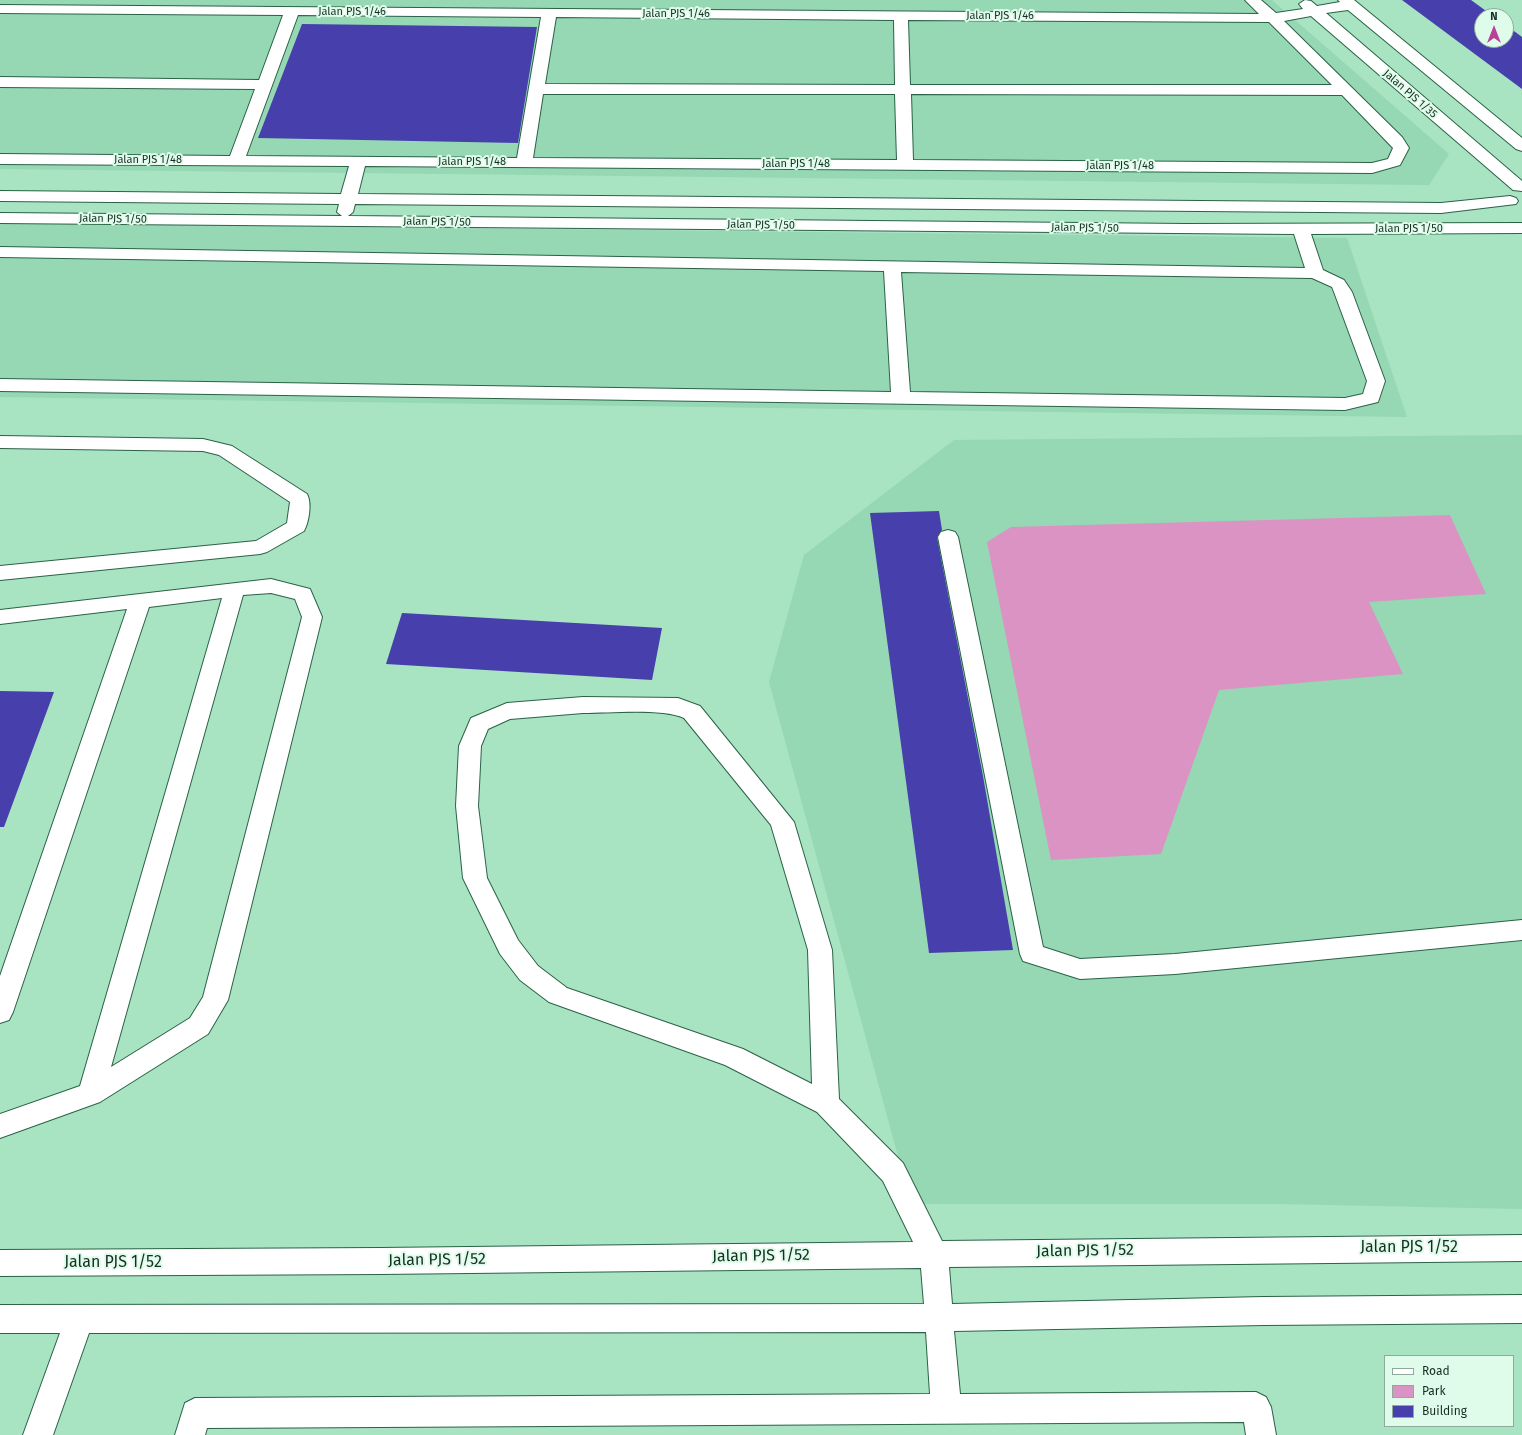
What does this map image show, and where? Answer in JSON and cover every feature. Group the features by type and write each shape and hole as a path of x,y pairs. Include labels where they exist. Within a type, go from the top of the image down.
{"street":[{"path":"961,0 976,16"},
{"name":"Jalan PJS 1/48","path":"0,159 1372,168 1394,162 1401,148 1396,140 1273,18 1252,0"},
{"name":"Jalan PJS 1/35","path":"1302,0 1520,187"},
{"path":"1348,2 1522,146"},
{"name":"Jalan PJS 1/46","path":"0,9 40,5 292,11 1273,18 1314,11 1348,2"},
{"path":"1108,4 1121,17"},
{"path":"236,161 292,11"},
{"path":"524,162 549,13"},
{"path":"901,16 905,165"},
{"path":"0,82 265,85"},
{"path":"536,89 1346,90"},
{"path":"342,221 358,161"},
{"path":"1520,187 1512,194 1510,201 1513,209 1522,217"},
{"name":"Jalan PJS 1/50","path":"0,196 1441,208 1510,201"},
{"name":"Jalan PJS 1/50","path":"0,218 1301,229 1522,228"},
{"path":"1301,229 1315,273"},
{"path":"0,252 1315,273 1338,284 1343,292 1376,381 1371,398 1345,404 0,385"},
{"path":"892,266 901,398"},
{"path":"0,442 203,445 225,450 300,499 297,526 260,547 0,573"},
{"path":"948,537 1032,954 1080,968 1175,964 1522,930"},
{"path":"0,617 271,586 303,594 312,617 215,1000 199,1026 91,1094 0,1126"},
{"path":"91,1094 235,589"},
{"path":"0,1012 140,601"},
{"path":"826,1104 820,950 782,822 692,712 678,706 659,704 583,705 506,711 479,724 470,746 466,806 475,878 509,947 529,973 558,995 734,1057 826,1104 894,1172 934,1254 946,1408"},
{"name":"Jalan PJS 1/52","path":"0,1263 934,1254 1252,1249 1522,1248"},
{"path":"0,1320 939,1318 1264,1311 1522,1309"},
{"path":"38,1435 79,1319"},
{"path":"192,1424 946,1408 1256,1407 1261,1435"}],"shaded area":[{"path":"0,0 1272,0 1449,154 1429,185 0,169"},
{"path":"0,223 1347,238 1407,417 0,397"},
{"path":"1522,435 1522,1209 1279,1204 911,1204 769,682 804,555 954,440"}],"green space":[{"path":"1450,515 1486,594 1369,602 1403,674 1219,690 1161,854 1051,860 987,542 1011,527"}],"building":[{"path":"1402,0 1471,0 1482,8 1474,8 1474,48 1514,48 1514,31 1522,37 1522,89"},
{"path":"302,24 537,27 518,143 258,138"},
{"path":"939,511 942,530 937,537 983,776 1013,950 929,953 870,513"},
{"path":"402,613 662,628 652,680 386,664"},
{"path":"0,691 54,692 4,827 0,827"}]}
